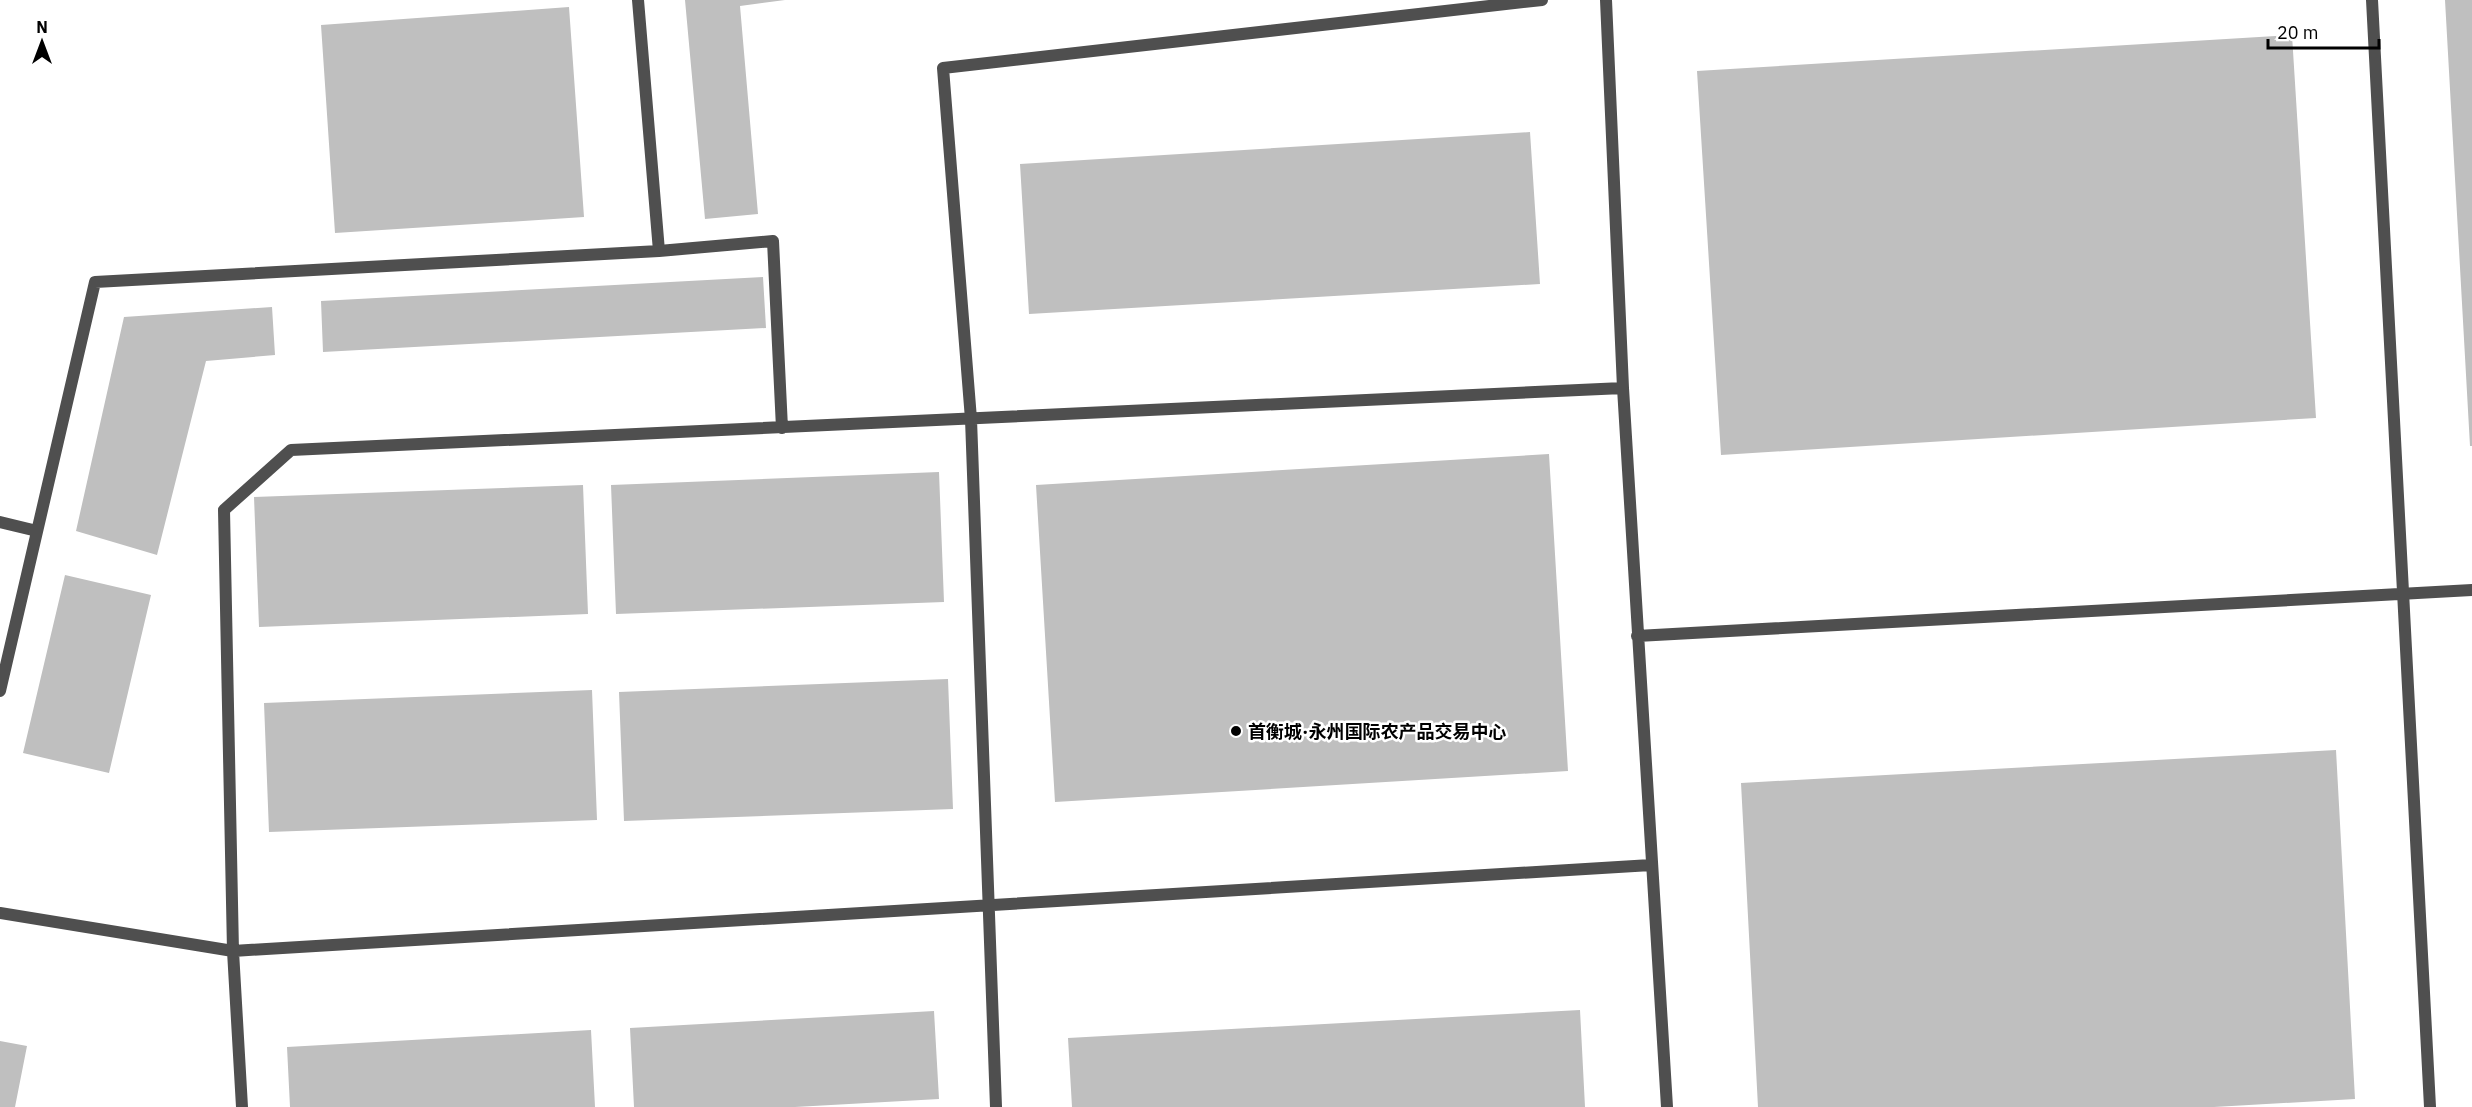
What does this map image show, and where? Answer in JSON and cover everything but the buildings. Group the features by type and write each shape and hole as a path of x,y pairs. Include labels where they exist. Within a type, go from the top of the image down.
{"lane":[{"path":"638,0 659,251"},
{"path":"996,1107 971,419 943,68 1542,0"},
{"path":"1606,0 1623,388 1667,1107"},
{"path":"2372,0 2430,1107"},
{"path":"0,691 95,282 659,251 773,242 782,428"},
{"path":"242,1107 233,951 224,510 291,450 1623,388"},
{"path":"0,522 37,531"},
{"path":"1637,636 2472,590"},
{"path":"0,913 233,951 1651,866"}],"place":[{"name":"首衡城·永州国际农产品交易中心","path":"1236,731"}]}
